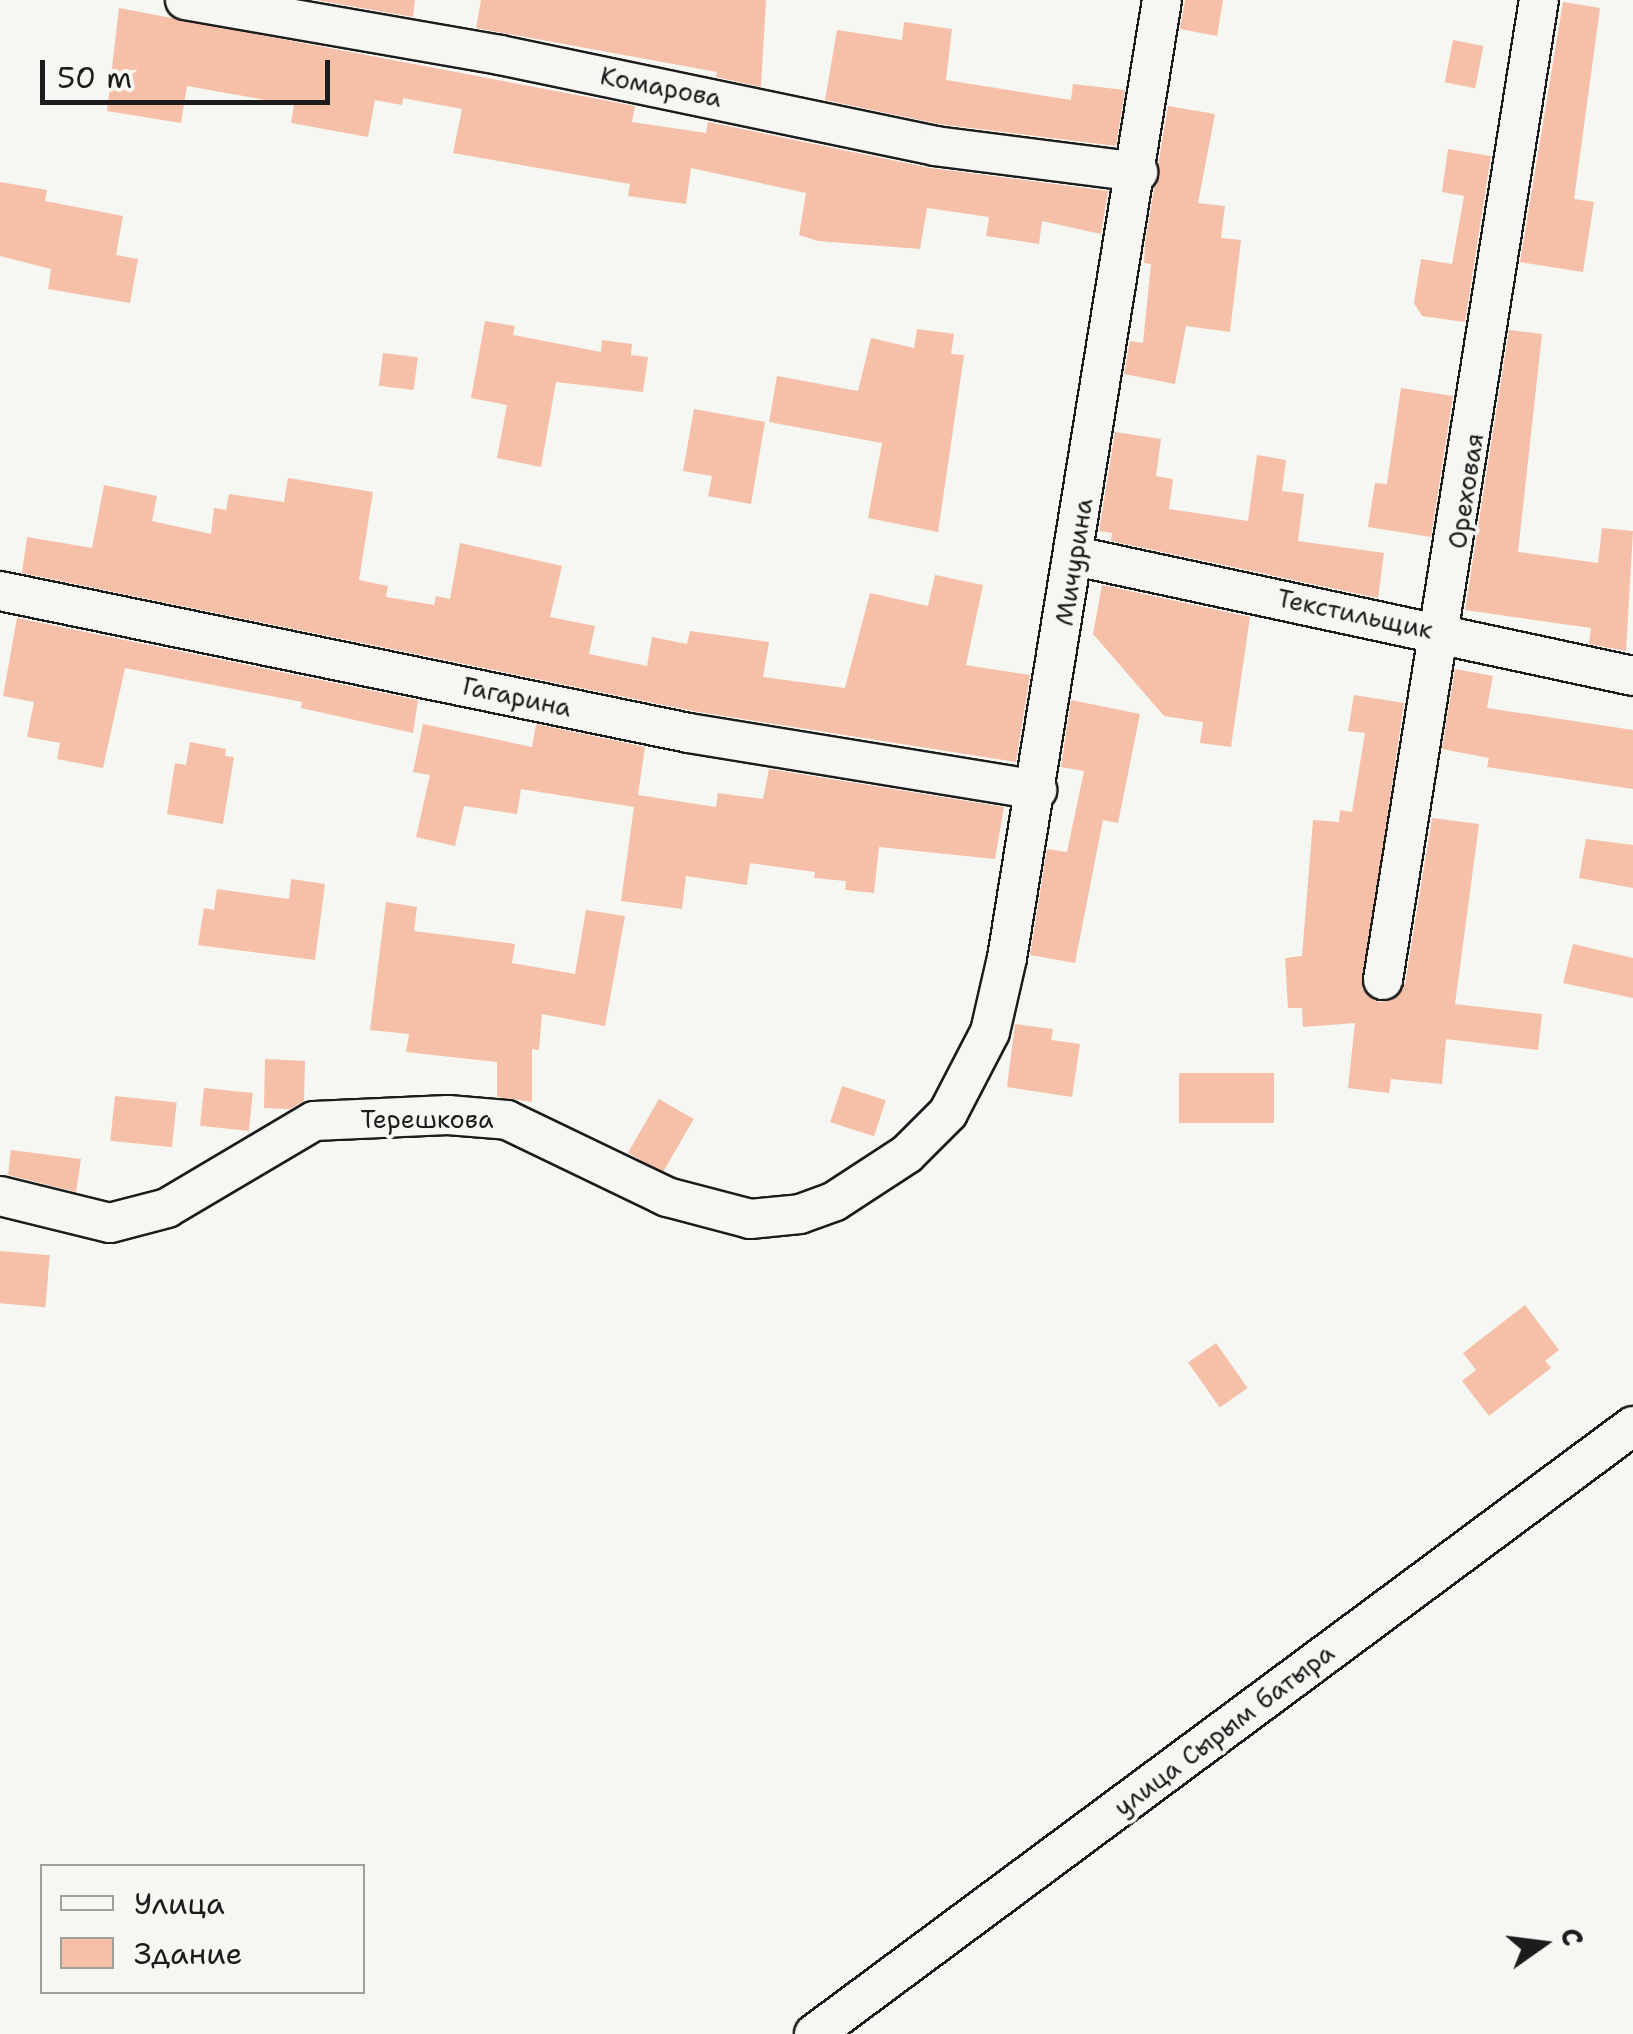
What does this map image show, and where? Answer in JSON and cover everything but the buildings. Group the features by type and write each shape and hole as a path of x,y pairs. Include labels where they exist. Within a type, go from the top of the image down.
{"street":[{"name":"Комарова","path":"185,0 538,62 936,146 1138,172"},
{"name":"Мичурина","path":"948,1112 990,1032 1037,790 1138,172 1162,0"},
{"name":"Ореховая","path":"1384,980 1443,632 1539,0"},
{"name":"Текстильщик","path":"1075,556 1443,632 1633,676"},
{"name":"Гагарина","path":"0,591 690,733 1037,790"},
{"name":"Терешкова","path":"0,1196 110,1223 168,1208 314,1121 448,1115 507,1120 667,1198 750,1219 834,1201 907,1154 948,1112"},
{"name":"улица Сырым батыра","path":"814,2034 1633,1426"}]}
